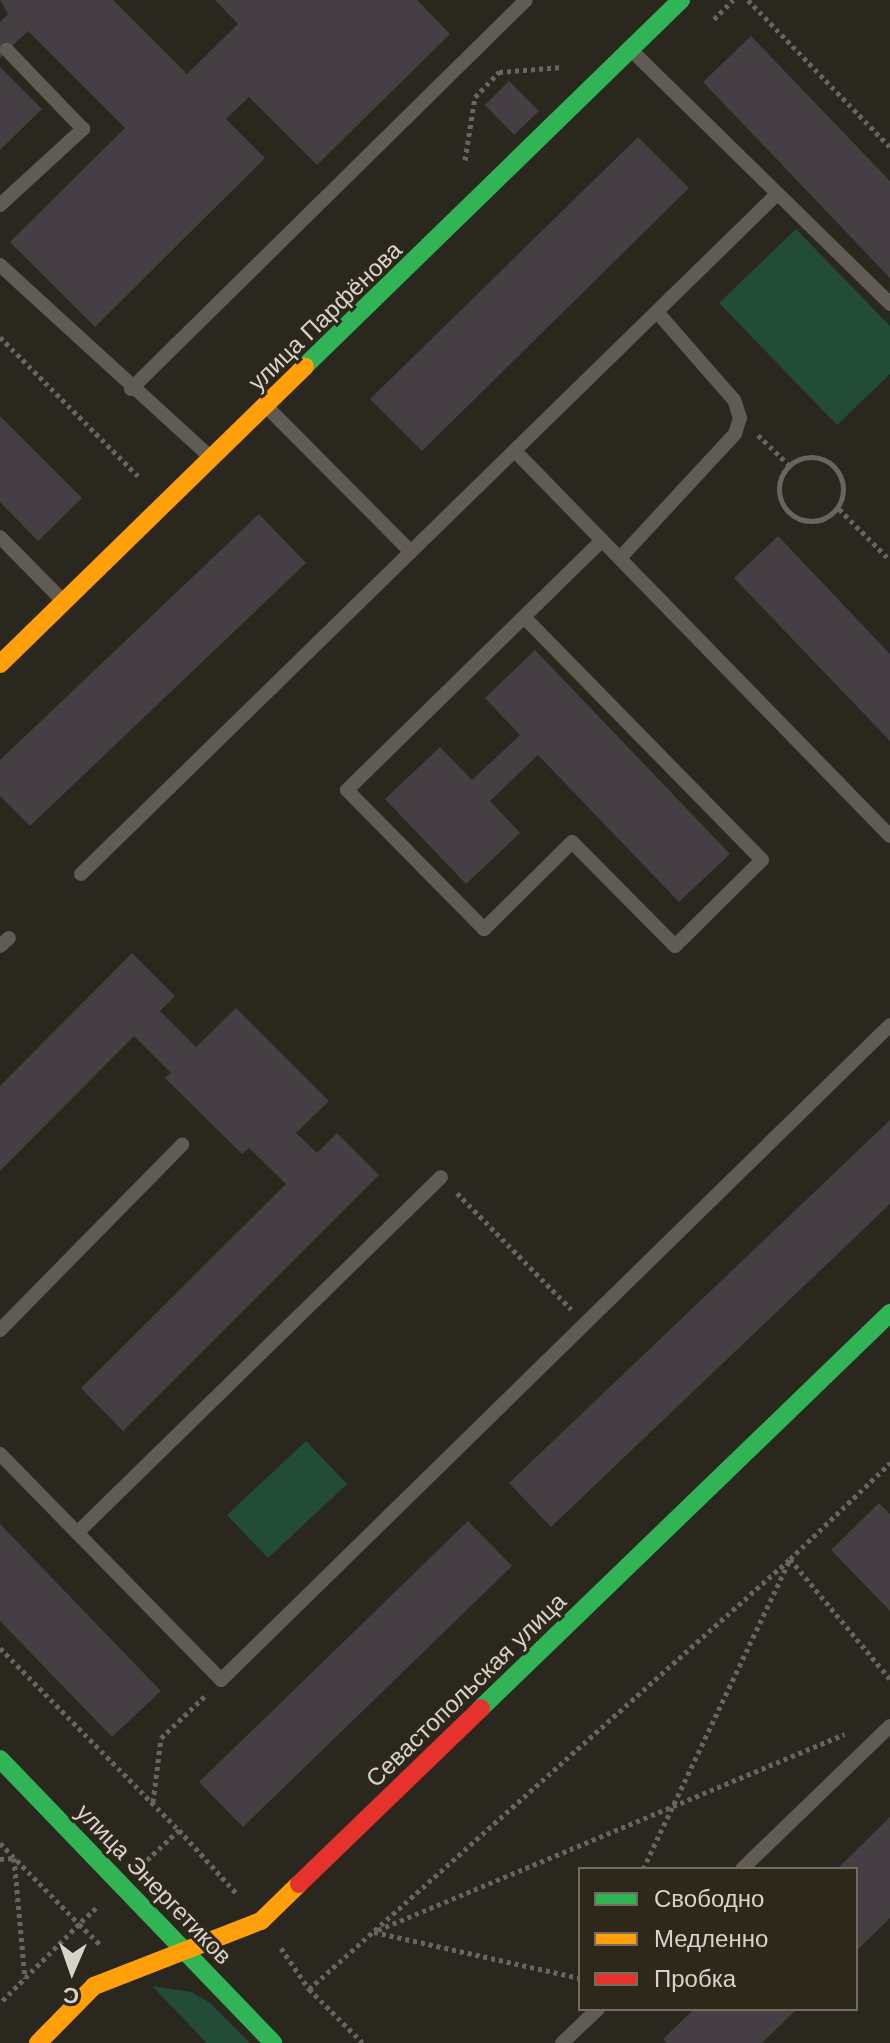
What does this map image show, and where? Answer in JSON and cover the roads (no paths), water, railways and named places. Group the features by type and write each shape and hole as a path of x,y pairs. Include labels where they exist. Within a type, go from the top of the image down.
{"street":[{"name":"улица Парфёнова","path":"0,664 681,0"},
{"name":"Севастопольская улица","path":"38,2043 94,1986 182,1948 261,1921 890,1313"},
{"name":"улица Энергетиков","path":"0,1759 273,2043"}],"lane":[{"path":"131,389 526,0"},
{"path":"0,205 83,129 7,50"},
{"path":"631,50 890,304"},
{"path":"81,874 777,194"},
{"path":"0,265 131,389 211,458"},
{"path":"620,558 735,434 740,418 734,400 657,312"},
{"path":"267,406 411,552"},
{"path":"515,451 890,836"},
{"path":"0,537 64,602"},
{"path":"524,617 762,860 675,946 572,842 484,929 347,790 602,540"},
{"path":"0,1454 221,1680 890,1025"},
{"path":"0,1330 182,1145"},
{"path":"77,1533 441,1177"},
{"path":"744,1867 890,1726"},
{"path":"562,2043 596,2011"}]}
